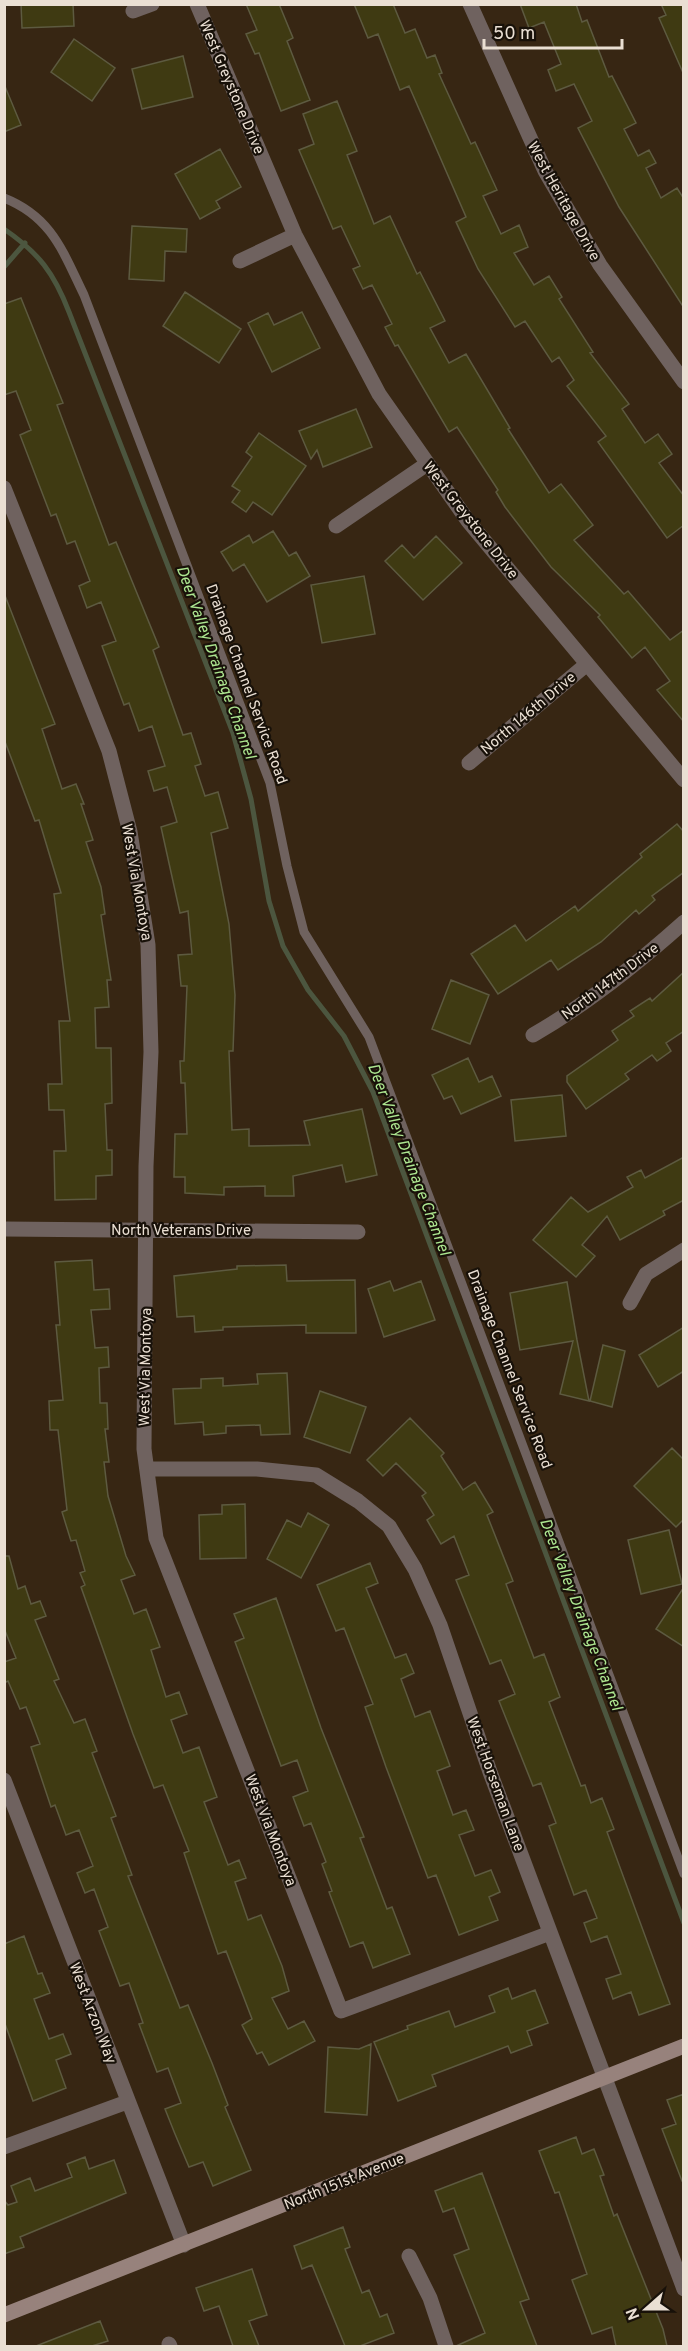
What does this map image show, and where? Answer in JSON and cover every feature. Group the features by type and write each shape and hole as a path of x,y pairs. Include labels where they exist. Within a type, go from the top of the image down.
{"street":[{"path":"134,12 152,4"},
{"name":"West Greystone Drive","path":"197,4 295,235 379,394 468,521 684,780"},
{"name":"West Heritage Drive","path":"471,4 545,171 600,265 684,382"},
{"path":"240,261 295,235"},
{"path":"336,526 427,464"},
{"name":"West Via Montoya","path":"4,488 108,751 130,832 148,945 151,1052 146,1166 144,1449 156,1538 340,2011 550,1933"},
{"name":"North 146th Drive","path":"469,763 587,664"},
{"name":"North 147th Drive","path":"533,1035 565,1017 631,967 684,922"},
{"name":"North Veterans Drive","path":"4,1229 358,1232"},
{"path":"630,1303 646,1274 684,1250"},
{"name":"West Horseman Lane","path":"147,1469 257,1469 316,1475 358,1502 389,1526 416,1569 440,1625 490,1772 684,2289"},
{"name":"West Arzon Way","path":"4,1780 184,2245"},
{"name":"North 151st Avenue","path":"4,2314 184,2245 684,2046"},
{"path":"4,2147 127,2102"},
{"path":"408,2256 430,2298 446,2346"}],"lane":[{"name":"Drainage Channel Service Road","path":"4,198 35,213 48,228 60,244 84,295 270,783 287,866 304,932 369,1037 684,1874"}],"building":[{"path":"21,4 73,4 74,26 22,28"},
{"path":"246,4 279,4 293,38 287,41 310,100 281,111 259,53 255,54 246,34 257,30"},
{"path":"354,4 393,4 405,33 415,29 427,58 435,55 442,73 439,74 471,144 475,142 497,190 483,196 501,234 519,225 528,247 514,253 534,285 549,276 562,297 559,299 593,352 590,353 629,404 622,409 645,443 658,434 672,454 659,463 684,496 684,525 667,538 598,442 606,436 567,386 574,380 559,357 552,362 525,321 515,327 478,269 456,222 466,217 409,86 400,90 378,34 368,38"},
{"path":"520,4 576,4 582,22 587,20 609,77 612,76 636,123 624,129 638,156 649,150 656,163 646,168 661,198 677,188 684,199 684,308 619,207 578,128 592,121 574,84 556,91 548,70 561,64 544,22 529,28"},
{"path":"661,4 684,4 684,75 659,18 666,15"},
{"path":"74,39 115,68 92,101 51,72"},
{"path":"183,56 193,97 142,109 132,69"},
{"path":"4,84 21,125 4,132"},
{"path":"337,101 357,151 347,155 374,224 390,216 417,274 420,272 445,321 430,328 449,363 466,354 510,428 508,429 549,493 561,484 593,525 574,540 624,594 628,591 670,640 684,630 684,722 657,690 670,681 645,647 632,658 598,617 600,615 551,567 505,507 496,492 498,490 457,427 449,432 385,327 392,324 372,285 363,289 353,269 360,266 341,226 333,229 299,150 314,144 303,114"},
{"path":"220,149 241,187 216,201 220,208 200,219 175,174"},
{"path":"132,226 187,229 186,252 165,251 164,281 129,279"},
{"path":"185,292 241,329 219,363 163,326"},
{"path":"21,298 63,403 57,405 109,545 116,542 159,647 153,650 183,735 191,733 201,764 195,766 205,796 218,792 228,828 211,833 229,924 235,995 233,1051 229,1051 232,1130 249,1129 249,1146 310,1145 304,1121 362,1109 377,1175 346,1182 342,1165 293,1176 294,1196 265,1196 265,1186 224,1187 224,1195 185,1193 185,1177 174,1177 175,1134 187,1134 185,1083 181,1083 180,1061 184,1061 187,986 181,986 178,955 192,954 188,911 180,913 161,827 177,822 167,787 154,791 148,771 165,766 152,726 139,731 129,703 124,705 102,646 116,641 101,602 87,608 79,586 90,581 75,541 67,544 56,514 51,516 20,435 31,430 16,391 4,395 4,304"},
{"path":"302,312 320,348 272,372 248,323 268,313 274,325"},
{"path":"356,409 372,447 323,467 317,450 311,459 299,431"},
{"path":"259,433 306,466 272,515 253,502 246,512 232,502 240,491 232,486 252,457 246,452"},
{"path":"273,531 289,556 296,552 310,576 267,602 244,564 233,571 221,552 249,535 253,543"},
{"path":"436,536 462,563 423,600 385,561 402,545 414,558"},
{"path":"364,576 375,634 322,643 311,585"},
{"path":"4,593 55,724 42,729 62,789 76,784 84,804 81,804 93,840 86,842 101,887 105,914 101,915 111,980 107,980 109,1007 95,1008 96,1048 111,1048 112,1103 105,1104 107,1150 112,1150 112,1175 96,1176 96,1199 55,1200 54,1151 66,1151 64,1110 49,1110 48,1084 62,1084 59,1021 70,1021 54,894 61,893 39,820 35,821 4,739"},
{"path":"677,824 684,832 684,872 652,896 655,900 639,914 636,910 601,942 558,970 551,960 498,994 471,954 515,925 526,941 575,906 578,911 642,857 640,854"},
{"path":"684,972 684,1031 666,1043 671,1051 657,1061 652,1055 625,1074 629,1079 586,1109 567,1082 567,1076 618,1040 612,1031 634,1016 630,1011 650,998 652,1001"},
{"path":"451,980 489,995 470,1044 432,1029"},
{"path":"468,1058 479,1082 492,1076 501,1096 461,1114 452,1096 444,1099 432,1075"},
{"path":"562,1095 566,1136 515,1141 511,1100"},
{"path":"684,1157 684,1200 663,1211 665,1215 620,1240 607,1216 582,1245 595,1256 576,1277 533,1240 571,1197 588,1212 633,1187 627,1177 641,1170 645,1178"},
{"path":"92,1260 94,1290 109,1289 110,1309 91,1310 95,1348 108,1347 109,1367 99,1368 100,1403 107,1403 108,1429 105,1429 109,1462 104,1462 108,1496 126,1556 135,1575 121,1580 134,1614 146,1609 160,1647 151,1650 166,1697 179,1692 187,1714 171,1720 183,1753 199,1747 217,1797 204,1802 228,1865 239,1860 246,1878 235,1882 248,1920 261,1915 282,1966 289,1991 272,1998 288,2029 304,2021 315,2041 269,2065 262,2052 257,2054 242,2025 252,2019 226,1951 218,1954 184,1853 189,1851 163,1785 154,1788 133,1734 81,1587 85,1585 80,1573 85,1571 76,1540 71,1541 62,1512 67,1510 58,1430 50,1430 49,1401 63,1400 56,1325 60,1325 55,1262"},
{"path":"286,1265 287,1281 355,1280 356,1333 306,1333 306,1325 223,1327 223,1330 195,1332 194,1316 177,1317 174,1276 237,1269 237,1266"},
{"path":"390,1281 394,1291 421,1281 435,1320 384,1337 368,1289"},
{"path":"567,1282 589,1401 560,1394 573,1341 520,1350 510,1293"},
{"path":"684,1327 684,1371 658,1387 639,1355"},
{"path":"603,1345 625,1351 612,1407 590,1401"},
{"path":"287,1373 290,1434 261,1435 260,1425 226,1426 226,1433 204,1435 203,1422 175,1424 173,1389 201,1388 201,1379 223,1378 223,1386 258,1384 257,1374"},
{"path":"320,1391 366,1407 350,1453 304,1437"},
{"path":"410,1418 444,1453 441,1456 463,1490 475,1482 493,1512 487,1515 513,1581 506,1584 534,1658 544,1654 560,1697 549,1702 581,1786 585,1785 591,1803 602,1798 614,1829 607,1832 670,2004 639,2015 631,1992 613,1999 606,1979 621,1974 607,1936 591,1942 584,1923 597,1918 586,1890 574,1895 549,1826 556,1823 541,1783 533,1786 499,1701 515,1694 501,1660 490,1664 456,1580 469,1575 454,1536 441,1544 427,1520 434,1515 422,1496 426,1493 396,1463 383,1476 367,1460"},
{"path":"672,1448 684,1460 684,1519 676,1527 634,1486"},
{"path":"245,1504 246,1558 200,1559 199,1515 222,1514 222,1505"},
{"path":"308,1513 329,1525 301,1578 267,1559 287,1520 301,1527"},
{"path":"669,1530 682,1584 641,1594 628,1540"},
{"path":"4,1556 9,1556 18,1589 25,1586 31,1604 40,1601 46,1616 35,1620 59,1679 54,1681 74,1723 85,1719 97,1751 92,1753 116,1816 111,1818 132,1875 128,1876 180,2008 188,2005 228,2105 225,2107 251,2170 213,2186 203,2162 189,2167 175,2134 165,2109 181,2103 168,2068 157,2072 139,2024 143,2023 129,1983 120,1986 99,1931 108,1927 94,1889 85,1893 77,1873 93,1866 79,1830 66,1835 55,1805 51,1807 31,1747 40,1744 26,1707 20,1709 8,1681 4,1683 4,1662 16,1658 4,1628"},
{"path":"370,1563 378,1583 366,1588 395,1658 406,1654 414,1673 401,1679 415,1717 430,1711 450,1766 437,1771 453,1815 466,1810 474,1830 459,1835 475,1876 491,1870 500,1892 489,1897 498,1920 459,1935 436,1875 428,1878 386,1767 365,1707 373,1704 344,1628 336,1631 317,1585"},
{"path":"684,1587 684,1647 656,1629"},
{"path":"276,1598 321,1728 364,1837 360,1838 387,1909 392,1907 410,1954 373,1968 363,1942 350,1947 329,1892 332,1891 322,1864 326,1862 311,1823 304,1826 293,1797 308,1791 297,1760 281,1766 235,1642 244,1638 234,1614"},
{"path":"24,1936 38,1974 42,1973 50,1993 34,1999 49,2039 63,2034 71,2054 56,2060 66,2088 33,2101 4,2021 4,1944"},
{"path":"508,1988 512,1999 535,1990 548,2023 527,2031 532,2045 511,2053 508,2046 432,2075 436,2086 398,2101 374,2042 408,2029 407,2026 449,2011 455,2027 495,2012 489,1996"},
{"path":"371,2044 367,2115 325,2112 328,2047 359,2049"},
{"path":"684,2094 684,2181 682,2181 662,2129 676,2124 667,2100"},
{"path":"576,2137 582,2154 594,2149 604,2175 600,2176 614,2216 617,2214 663,2329 667,2346 616,2346 612,2327 592,2334 572,2280 587,2274 559,2192 555,2193 539,2151"},
{"path":"85,2157 89,2169 114,2160 126,2193 20,2237 24,2247 4,2254 4,2200 8,2205 17,2202 11,2186 30,2178 35,2191 72,2177 67,2164"},
{"path":"482,2173 529,2299 520,2302 537,2346 456,2346 485,2333 454,2255 469,2249 454,2208 443,2212 435,2191"},
{"path":"343,2227 350,2247 345,2249 362,2293 369,2290 380,2317 387,2314 394,2333 360,2346 345,2346 312,2265 302,2269 294,2246"},
{"path":"252,2269 267,2315 249,2321 259,2346 233,2346 219,2306 204,2311 196,2288"},
{"path":"100,2321 108,2341 92,2346 36,2346"}],"waterway":[{"name":"Deer Valley Drainage Channel","path":"4,229 27,247 44,265 69,312 233,733 251,799 269,901 283,946 308,990 344,1036 373,1092 684,1923"},
{"path":"4,267 25,243"}]}
